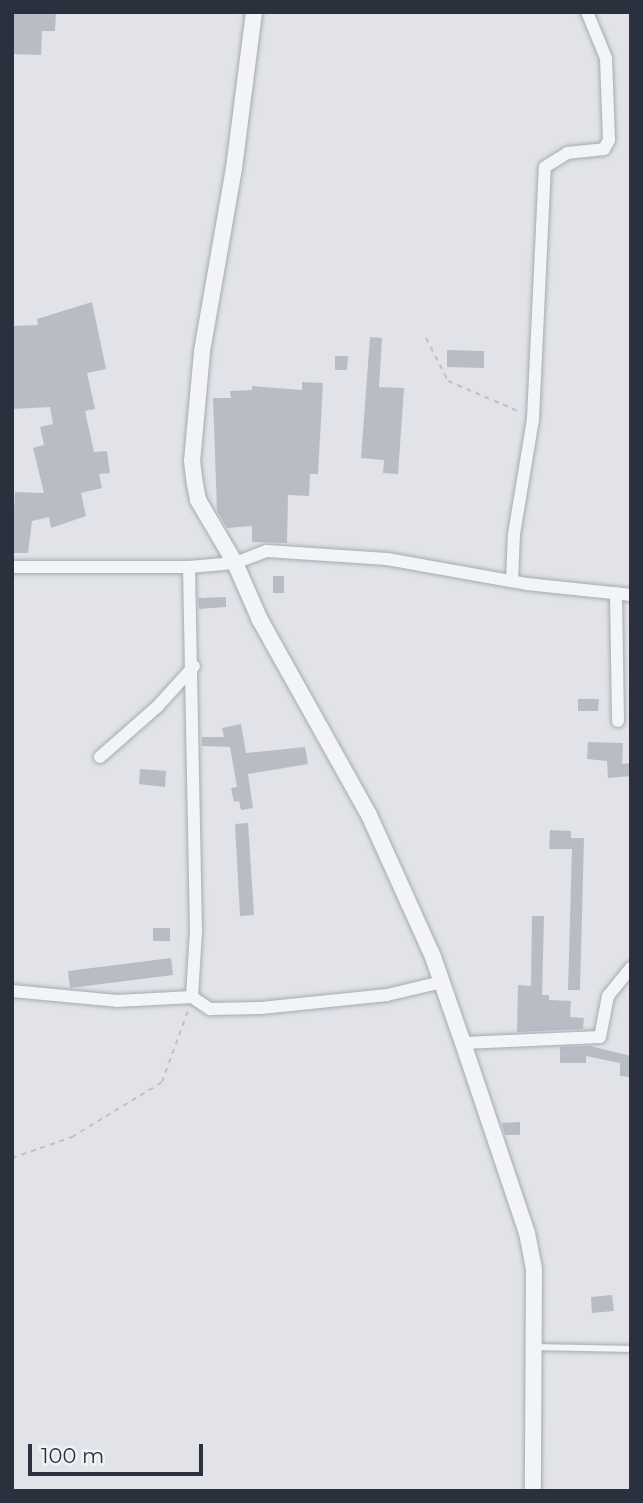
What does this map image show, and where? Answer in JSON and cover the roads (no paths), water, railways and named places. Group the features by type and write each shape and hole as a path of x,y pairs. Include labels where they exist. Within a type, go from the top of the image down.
{"street":[{"path":"254,12 234,168 202,352 192,461 198,500 235,563 260,620 369,815 442,982 531,1245 536,1346 533,1491"},
{"path":"512,581 514,534 533,419 545,167 567,153 604,149 609,140 606,58 587,12"},
{"path":"12,567 189,568 235,563 267,551 361,556 512,581 631,595"},
{"path":"189,568 194,666 196,974 192,997"},
{"path":"616,593 618,720"},
{"path":"100,757 165,699 194,666"},
{"path":"463,1044 600,1037 608,996 631,968"},
{"path":"12,991 117,1001 192,997 210,1009 261,1008 387,995 442,982"}],"lane":[{"path":"536,1346 631,1349"}]}
